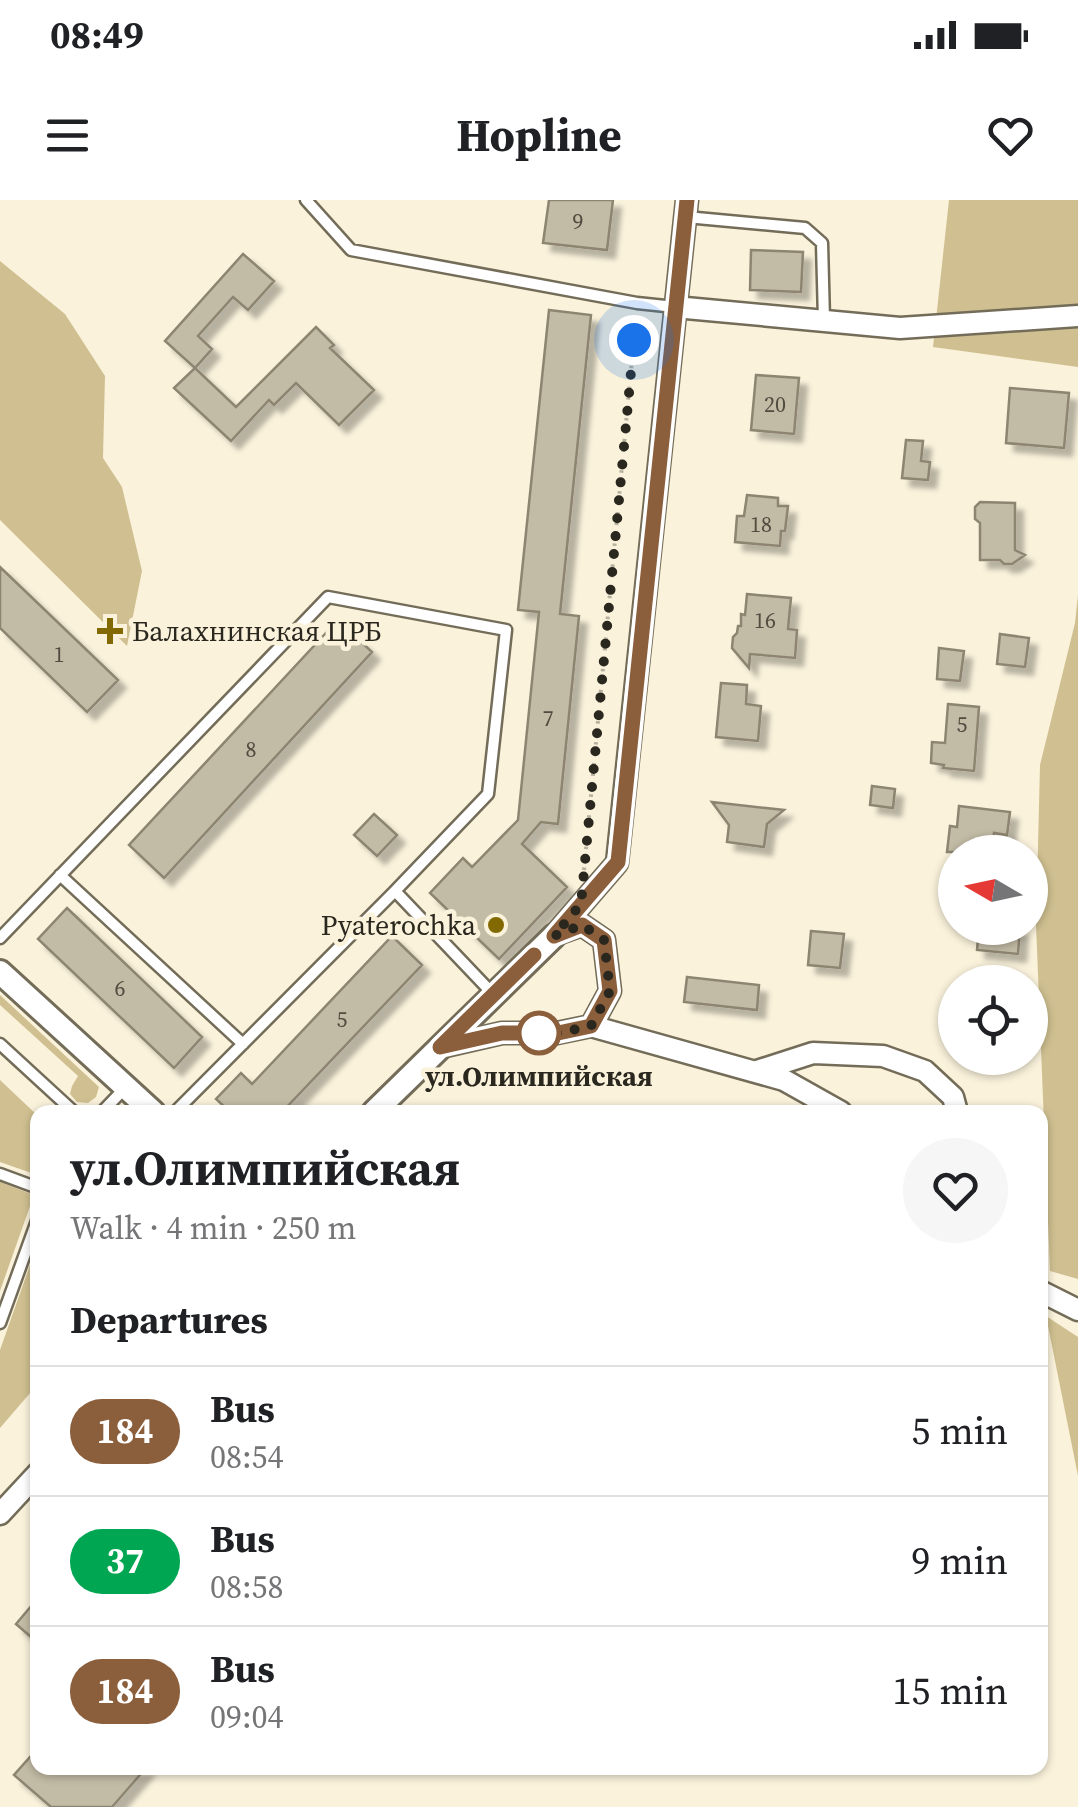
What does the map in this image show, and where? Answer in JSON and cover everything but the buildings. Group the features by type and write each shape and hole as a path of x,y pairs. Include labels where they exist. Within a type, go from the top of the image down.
{"street":[{"path":"381,1105 554,936 618,862 686,208"},
{"path":"676,306 900,328 1078,316"},
{"path":"554,936 582,925 604,940 610,991 591,1026"},
{"path":"0,972 145,1105"},
{"path":"440,1047 502,1033 558,1033 591,1026 784,1080 829,1105"},
{"path":"755,1072 813,1053 883,1056 925,1071 952,1096 955,1105"},
{"path":"1048,1294 1078,1310"},
{"path":"0,1514 30,1481"}],"lane":[{"path":"306,200 351,250 637,303 676,306"},
{"path":"686,208 805,228 822,244 824,320"},
{"path":"0,938 328,598 506,630 488,794 182,1105"},
{"path":"60,876 243,1044"},
{"path":"395,891 493,995"},
{"path":"0,1044 66,1105"},
{"path":"109,1105 126,1088"},
{"path":"0,1174 30,1185"},
{"path":"0,1323 30,1240"}],"path":[{"path":"581,904 637,303"}],"shaded area":[{"path":"949,200 1078,200 1078,367 933,347"},
{"path":"0,261 65,314 105,376 103,458 122,487 142,571 127,646 0,520"},
{"path":"1078,595 1078,1279 1050,1271 1048,1105 1043,1105 1042,1075 1048,1075 1048,965 1038,965 1037,945 1048,945 1048,835 1038,835 1040,765 1075,623"},
{"path":"0,995 99,1087 96,1097 88,1103 77,1102 70,1094 78,1076 0,1005"},
{"path":"0,1080 30,1108 30,1173 0,1162"},
{"path":"0,1182 30,1193 30,1206 0,1291"},
{"path":"30,1265 30,1393 0,1428 0,1350"},
{"path":"1048,1317 1078,1337 1078,1476 1048,1326"}],"bus line":[{"name":"184","path":"534,955 440,1047 502,1033 558,1033 591,1026 610,991 604,940 582,925 554,936 618,862 687,200"}],"place":[{"name":"Балахнинская ЦРБ","path":"110,631"},
{"name":"Pyaterochka","path":"496,925"},
{"name":"ул.Олимпийская","path":"539,1033"}],"route":[{"path":"539,1033 530,1033 558,1033 591,1026 610,991 604,940 582,925 554,936 581,904 634,340"}]}
